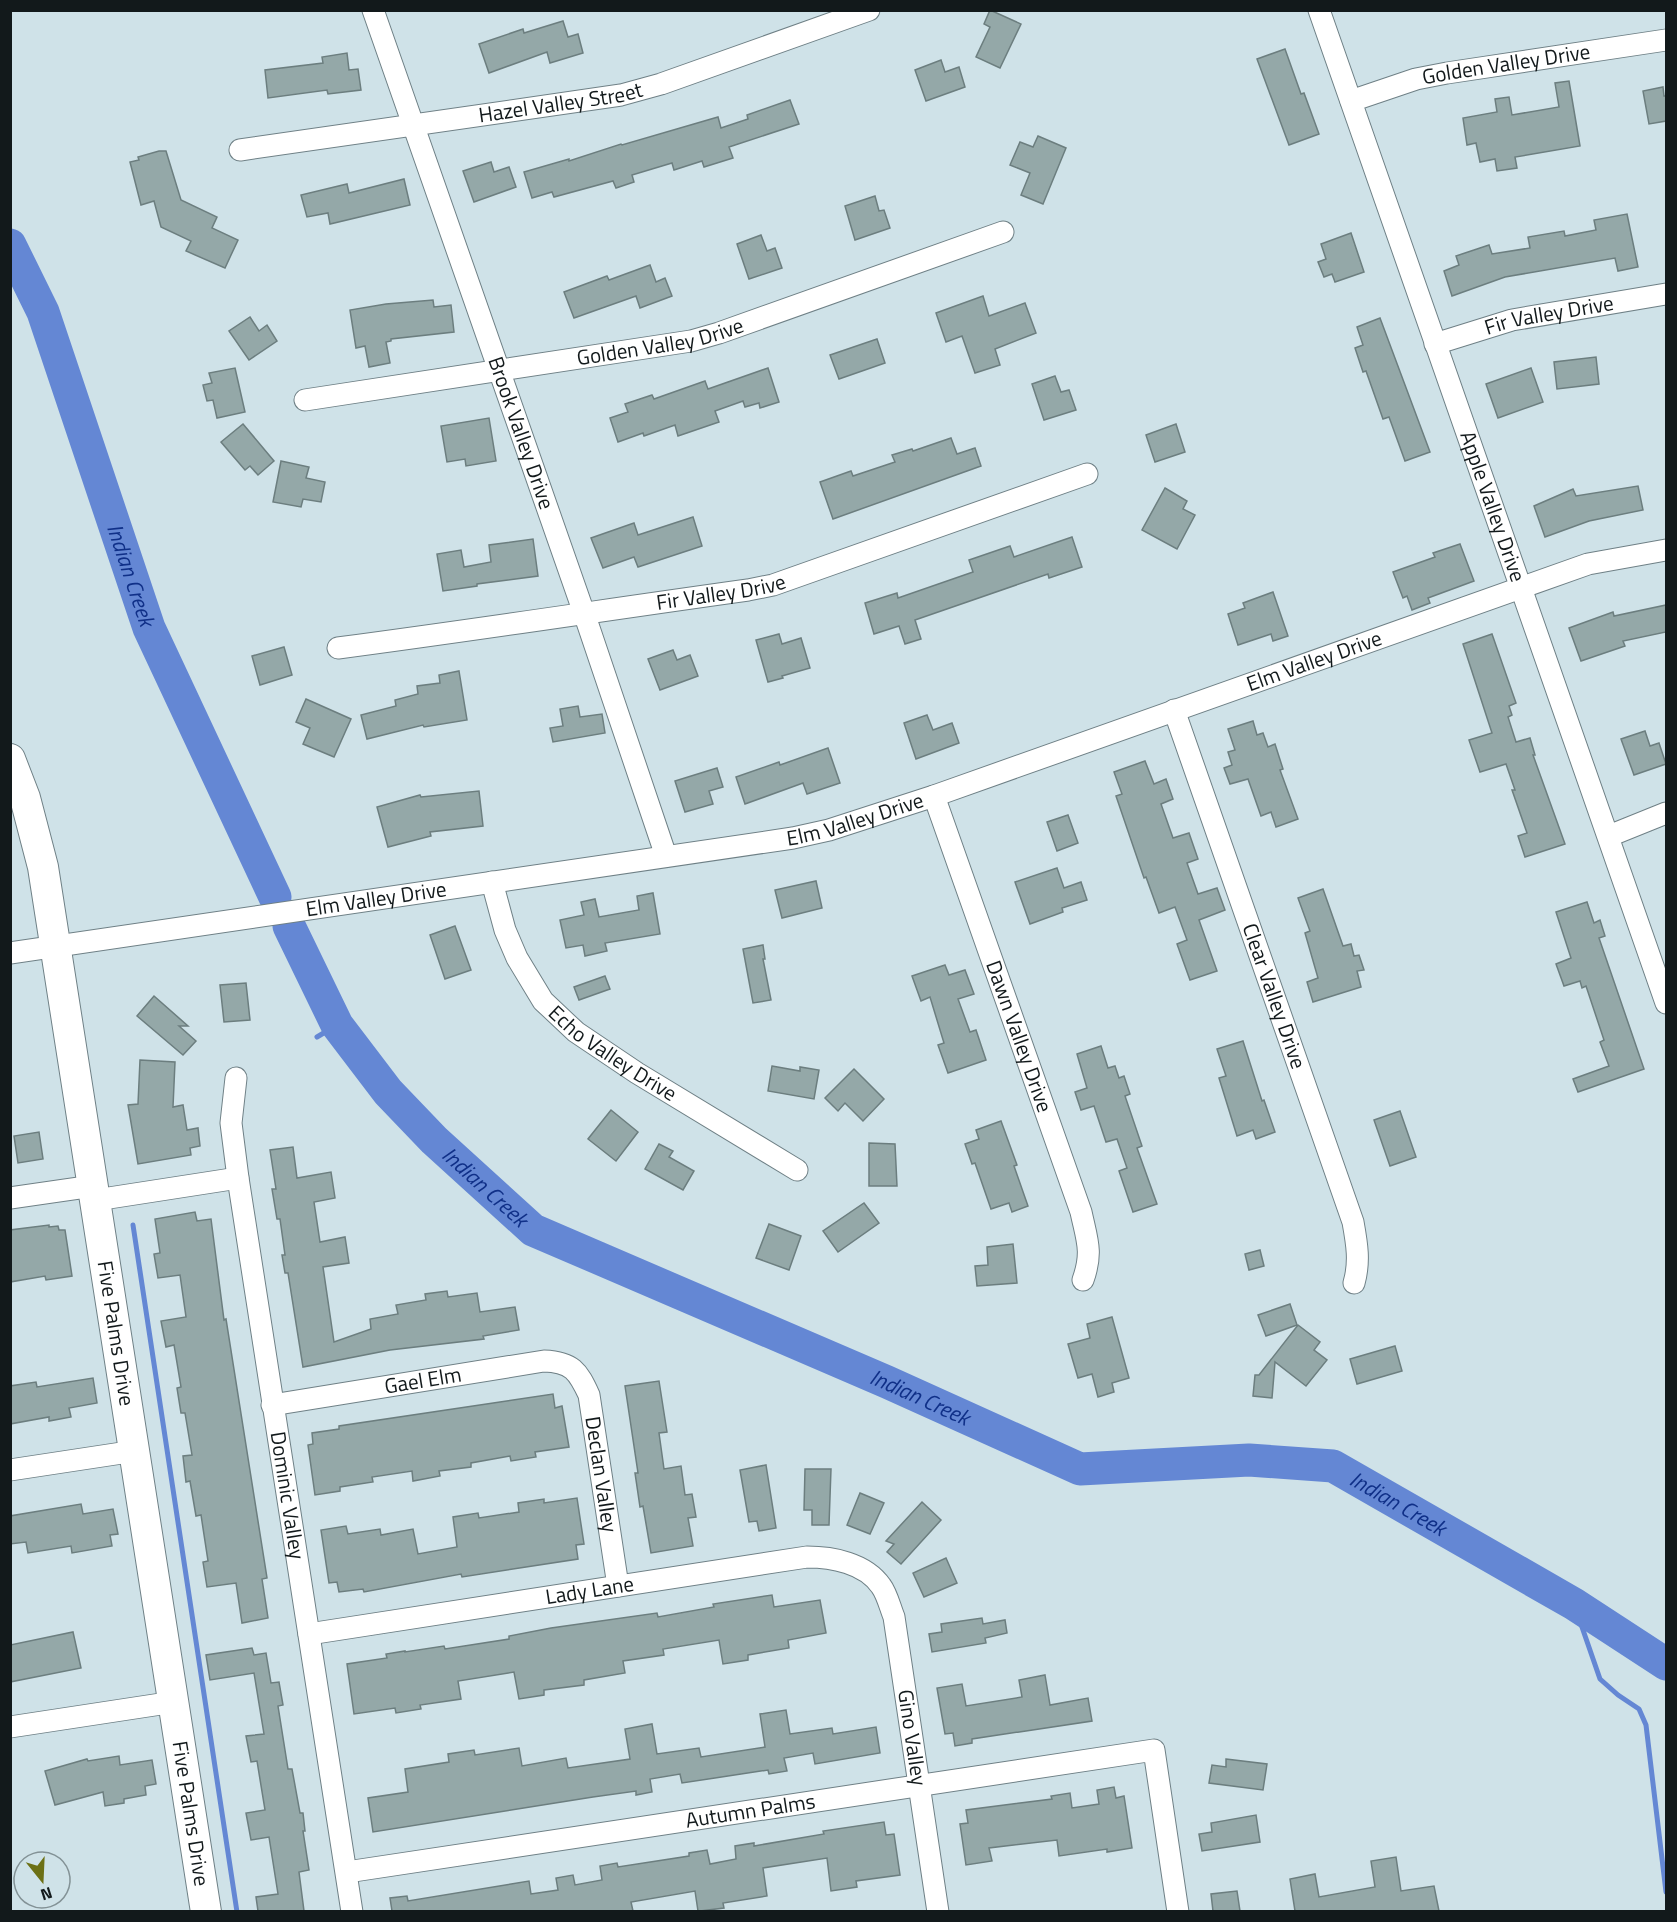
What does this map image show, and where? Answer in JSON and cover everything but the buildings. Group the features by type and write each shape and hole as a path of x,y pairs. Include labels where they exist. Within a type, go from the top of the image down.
{"street":[{"name":"Brook Valley Drive","path":"374,10 666,856"},
{"name":"Hazel Valley Street","path":"240,150 631,92 662,84 869,10"},
{"name":"Apple Valley Drive","path":"1319,10 1666,1003"},
{"name":"Golden Valley Drive","path":"1351,101 1416,79 1666,40"},
{"name":"Golden Valley Drive","path":"305,400 691,341 1003,231"},
{"name":"Fir Valley Drive","path":"1435,344 1512,320 1666,294"},
{"name":"Fir Valley Drive","path":"338,648 498,628 773,585 1087,474"},
{"name":"Elm Valley Drive","path":"10,953 793,838 830,830 934,796 1588,564 1666,550"},
{"name":"Clear Valley Drive","path":"1174,710 1353,1222 1358,1253 1354,1283"},
{"name":"Five Palms Drive","path":"10,759 25,798 43,867 206,1911"},
{"name":"Dawn Valley Drive","path":"934,796 1080,1212 1089,1246 1089,1262 1083,1280"},
{"path":"1609,836 1666,813"},
{"name":"Echo Valley Drive","path":"492,882 496,902 517,958 543,1002 576,1032 637,1073 797,1170"},
{"name":"Dominic Valley","path":"236,1078 231,1123 238,1179 352,1911"},
{"path":"10,1198 94,1193 238,1179"},
{"name":"Gael Elm","path":"272,1405 544,1361 559,1362 572,1367"},
{"name":"Declan Valley","path":"572,1367 582,1378 589,1395 618,1586"},
{"path":"10,1470 135,1451"},
{"name":"Lady Lane","path":"309,1634 807,1557 825,1557 844,1561 867,1574"},
{"name":"Gino Valley","path":"867,1574 880,1586 894,1617 938,1911"},
{"path":"10,1727 174,1702"},
{"name":"Autumn Palms","path":"346,1872 1154,1750 1178,1911"}],"waterway":[{"name":"Indian Creek","path":"10,245 43,312 149,628 275,897"},
{"name":"Indian Creek","path":"289,926 337,1025 388,1092 434,1140 533,1230 887,1382 1080,1469 1249,1460 1333,1466 1574,1604 1666,1664"},
{"path":"317,1037 337,1025"},
{"path":"133,1225 237,1912"},
{"path":"1574,1604 1600,1679 1639,1709 1646,1725 1666,1892"}]}
